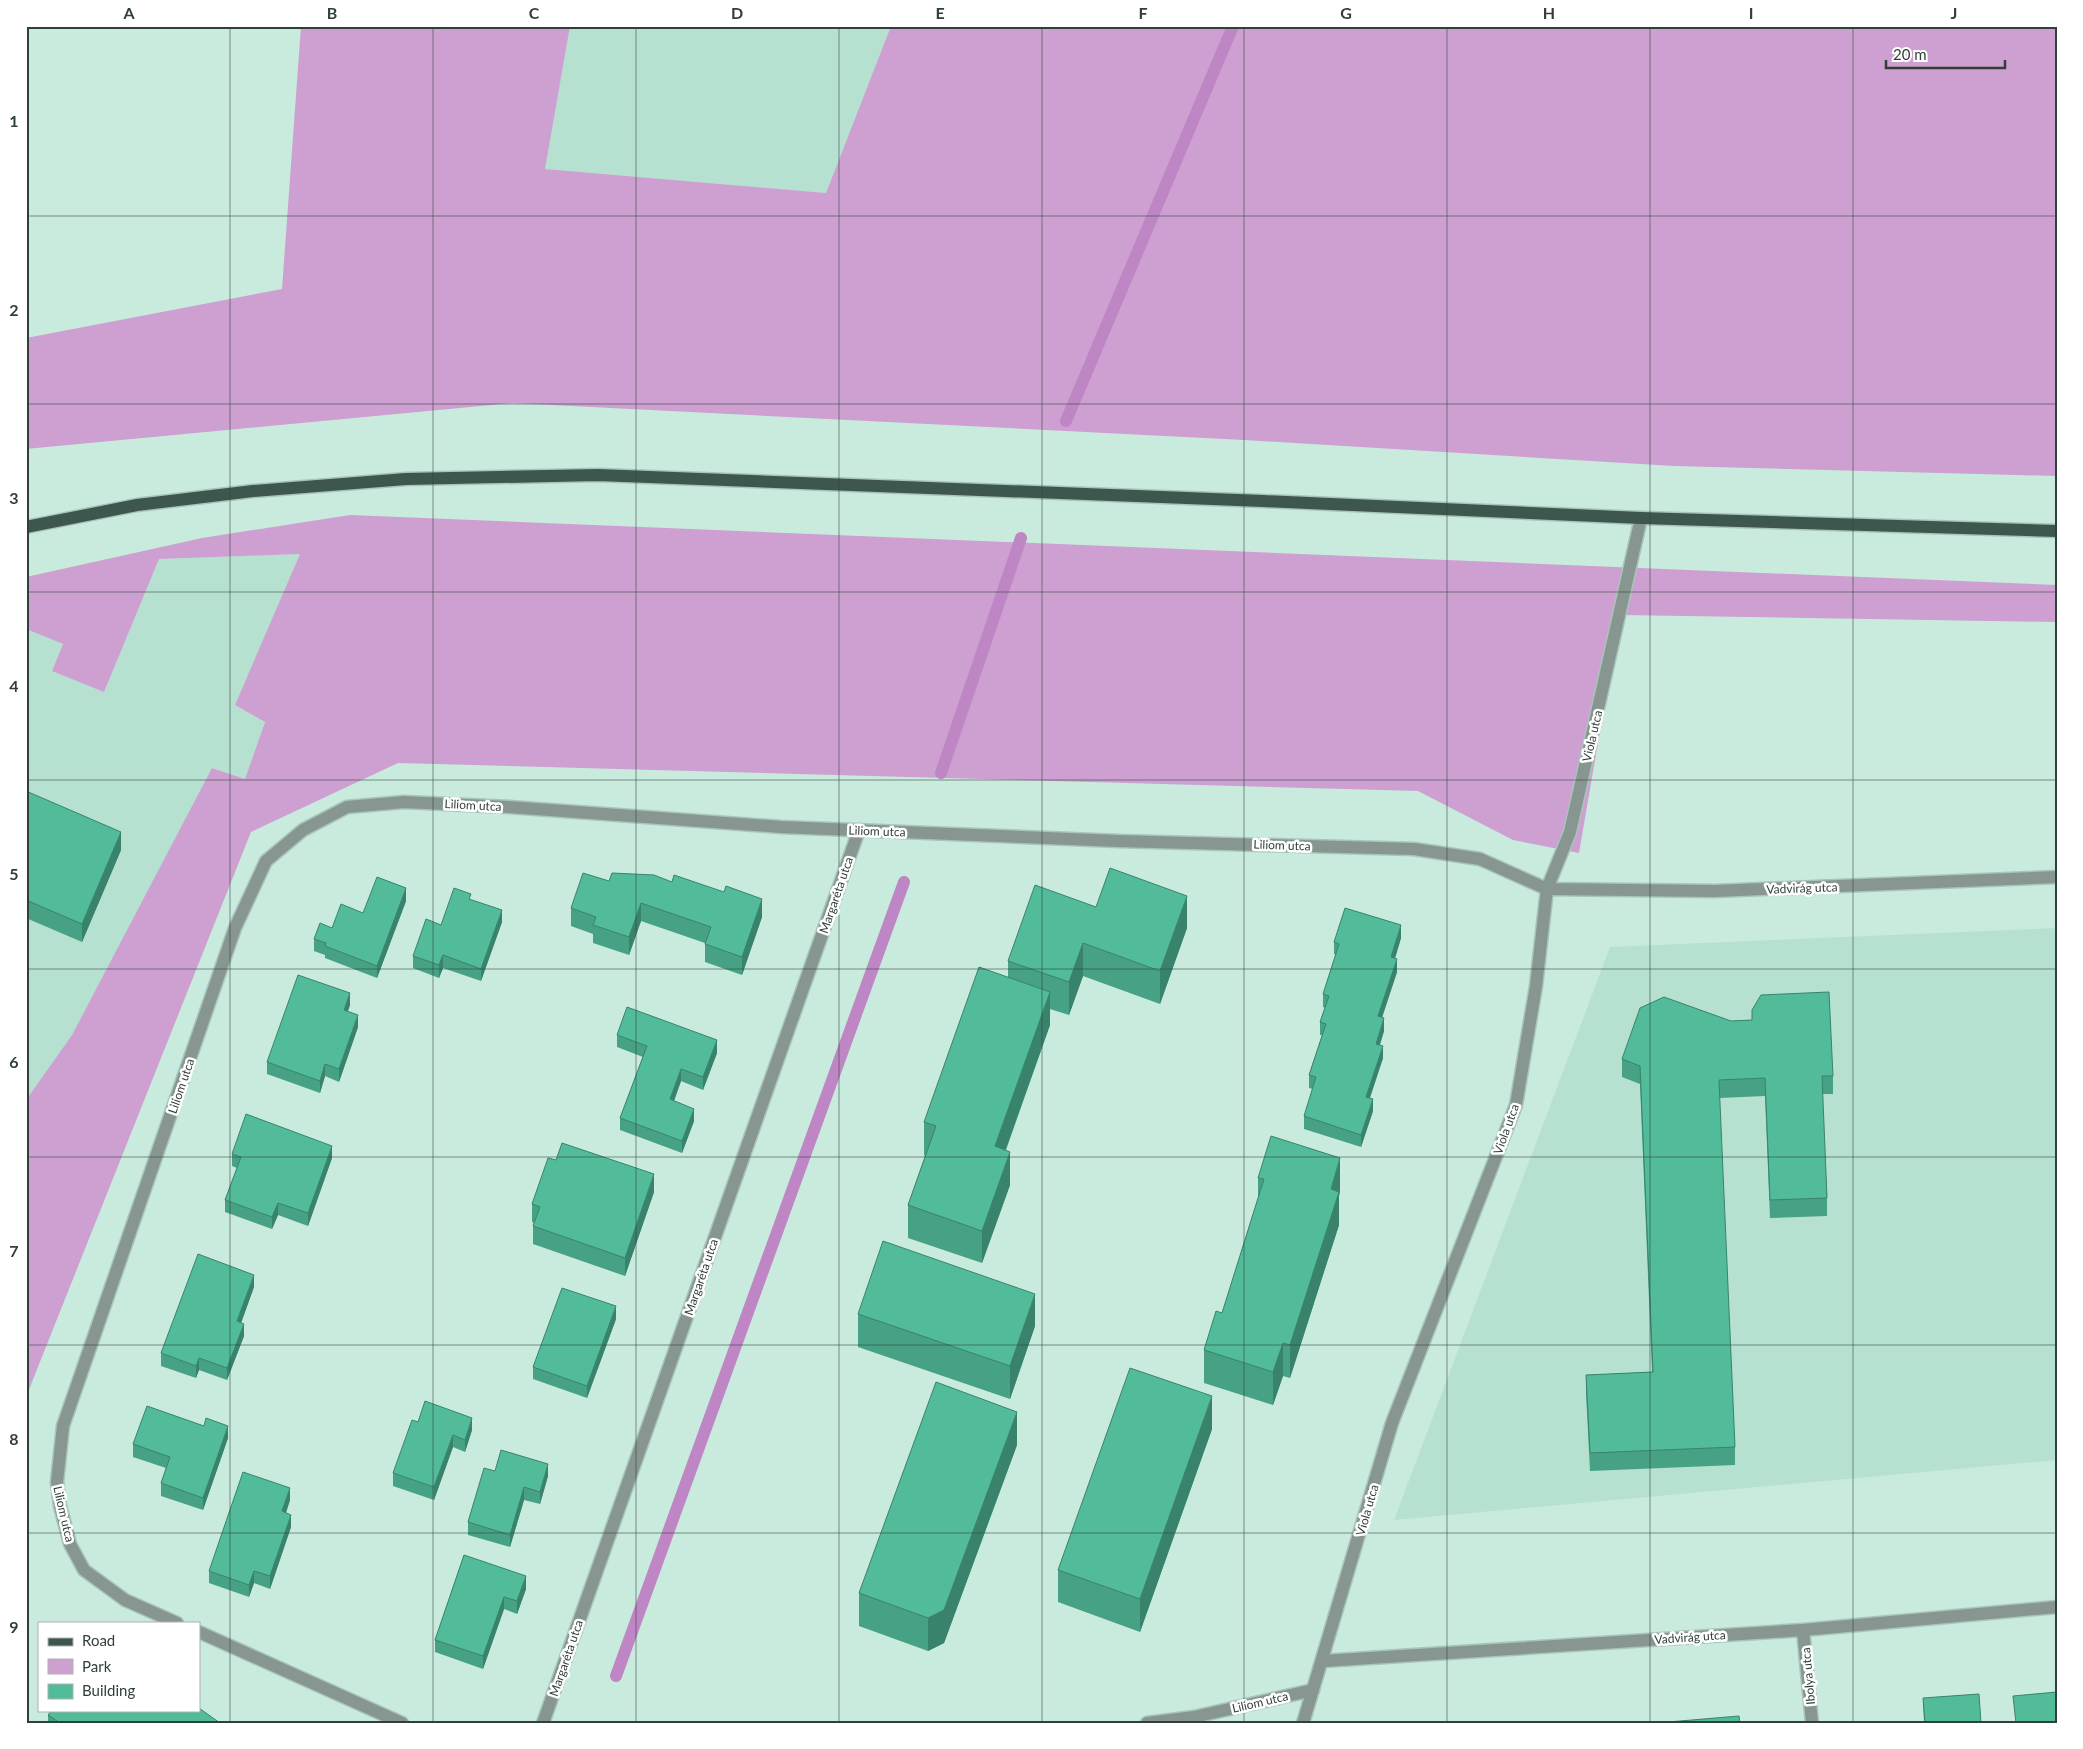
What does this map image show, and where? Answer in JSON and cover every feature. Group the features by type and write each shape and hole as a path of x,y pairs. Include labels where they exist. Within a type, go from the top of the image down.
{"main road":[{"path":"26,527 137,504 254,491 406,479 598,475 1263,500 1641,518 2057,531"}],"street":[{"name":"Viola utca","path":"1303,1723 1323,1662 1392,1423 1516,1105 1536,986 1547,889 1570,832 1641,518"},
{"name":"Liliom utca","path":"175,1622 125,1600 84,1570 70,1544 60,1506 57,1482 61,1445 66,1417 235,928 266,861 303,830 347,807 404,802 509,807 781,827 1118,841 1414,849 1480,859 1547,889"},
{"name":"Margaréta utca","path":"543,1723 859,830"},
{"name":"Vadvirág utca","path":"1547,889 1715,891 2057,878"},
{"name":"Vadvirág utca","path":"1323,1662 1803,1630 2057,1607"},
{"name":"Ibolya utca","path":"1803,1630 1812,1723"},
{"path":"200,1632 402,1723"},
{"name":"Liliom utca","path":"1147,1723 1194,1716 1314,1690"}],"shaded area":[{"path":"570,26 891,26 826,193 544,169"},
{"path":"301,554 235,705 265,722 245,779 213,768 72,1035 26,1100 26,629 63,644 52,671 104,691 159,559"},
{"path":"2057,928 2057,1460 1394,1520 1610,947"}],"green space":[{"path":"301,26 570,26 545,169 826,193 891,26 2057,26 2057,476 1674,466 1244,440 512,403 26,449 26,338 282,289"},
{"path":"350,515 2057,585 2057,622 1620,615 1579,853 1513,840 1418,791 398,763 251,832 26,1397 26,1100 72,1035 212,768 245,779 265,722 235,705 300,554 159,559 104,692 52,671 63,644 26,629 26,577 202,538"}],"building":[{"path":"26,791 121,832 82,924 26,900"},
{"path":"1110,868 1187,896 1160,971 1083,943 1069,982 1008,961 1035,885 1096,907"},
{"path":"583,873 609,881 612,873 654,875 672,882 674,875 724,892 726,886 762,899 742,957 705,944 711,927 641,903 629,937 593,925 596,917 571,908"},
{"path":"377,877 406,888 377,966 325,946 326,943 314,939 320,923 332,928 341,904 363,913"},
{"path":"454,888 471,894 469,899 502,910 481,969 443,955 439,965 413,956 426,919 441,925"},
{"path":"1345,908 1401,925 1391,957 1397,959 1378,1016 1384,1018 1376,1044 1383,1046 1366,1097 1373,1099 1361,1135 1304,1116 1316,1077 1309,1075 1326,1024 1320,1022 1329,996 1323,994 1339,944 1334,942"},
{"path":"979,967 1050,992 995,1146 1010,1152 982,1231 908,1205 936,1126 924,1122"},
{"path":"298,975 350,993 344,1010 358,1015 339,1069 325,1064 320,1081 267,1062"},
{"path":"1829,992 1833,1076 1822,1076 1827,1198 1770,1200 1765,1078 1719,1080 1735,1447 1590,1453 1586,1375 1653,1372 1640,1066 1622,1059 1640,1008 1664,997 1731,1021 1752,1020 1752,1010 1761,995"},
{"path":"627,1007 717,1040 703,1077 681,1069 670,1099 694,1109 682,1141 620,1118 647,1046 617,1035"},
{"path":"246,1114 332,1146 308,1213 278,1203 272,1217 225,1200 241,1157 232,1154"},
{"path":"1271,1136 1340,1158 1331,1189 1339,1192 1290,1345 1283,1343 1273,1372 1204,1350 1216,1311 1222,1313 1264,1179 1258,1178"},
{"path":"562,1143 654,1174 625,1258 533,1226 540,1207 532,1204 548,1158 556,1160"},
{"path":"883,1241 1035,1294 1010,1366 858,1314"},
{"path":"198,1254 254,1275 237,1321 244,1324 227,1368 199,1358 196,1366 161,1353"},
{"path":"562,1288 616,1306 587,1386 533,1367"},
{"path":"1130,1368 1212,1396 1140,1599 1058,1570"},
{"path":"936,1382 1017,1412 944,1610 928,1618 859,1593"},
{"path":"425,1401 472,1418 465,1440 453,1435 434,1487 393,1473 412,1420 418,1422"},
{"path":"147,1406 204,1426 206,1418 228,1426 203,1498 161,1483 170,1457 133,1444"},
{"path":"501,1450 548,1464 540,1492 524,1487 510,1535 468,1522 484,1468 495,1471"},
{"path":"243,1472 290,1488 282,1511 291,1515 270,1576 254,1571 249,1585 209,1571"},
{"path":"464,1555 526,1576 517,1601 504,1597 483,1656 435,1640"},
{"path":"2057,1692 2057,1723 2016,1723 2013,1696"},
{"path":"1979,1694 1981,1723 1925,1723 1923,1698"},
{"path":"200,1709 220,1723 60,1723 48,1715 50,1712 200,1712"},
{"path":"1739,1716 1740,1723 1668,1723 1668,1722"}],"waterway":[{"path":"1066,421 1233,26"},
{"path":"941,773 1021,538"},
{"path":"616,1676 904,882"}]}
